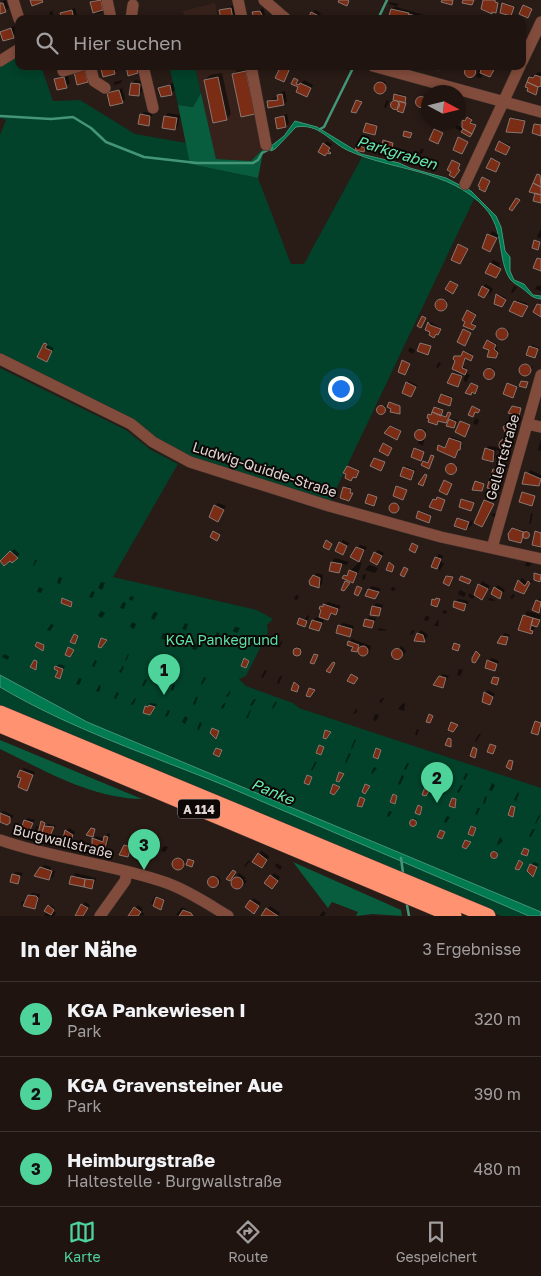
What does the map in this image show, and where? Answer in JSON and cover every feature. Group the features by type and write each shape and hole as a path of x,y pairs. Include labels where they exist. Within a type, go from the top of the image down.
{"highway":[{"name":"A 114","path":"0,713 488,916"},
{"name":"A 114","path":"0,725 454,916"}],"street":[{"path":"13,0 18,15"},
{"path":"107,0 110,15"},
{"path":"238,0 241,15"},
{"path":"264,0 281,15"},
{"path":"131,15 133,5"},
{"path":"526,54 541,22"},
{"path":"0,61 15,52"},
{"path":"91,70 94,81 105,88"},
{"path":"144,70 153,108"},
{"path":"252,70 266,145"},
{"path":"388,70 541,112"},
{"path":"465,184 518,70"},
{"name":"Ludwig-Quidde-Straße","path":"0,358 131,424 153,442 190,462 329,506 441,537 541,559"},
{"name":"Gellertstraße","path":"492,548 541,375"},
{"path":"526,424 541,427"},
{"name":"Burgwallstraße","path":"0,840 35,851 127,872 177,887 228,916"},
{"path":"100,916 124,881 127,872"}],"shaded area":[{"path":"215,3 217,15 184,15 183,11"},
{"path":"196,70 248,70 264,148 251,161 216,159"},
{"path":"201,93 216,159 251,161 264,148 258,178 190,164 178,105 193,107"},
{"path":"295,121 317,127 361,154 399,163 446,178 471,191 496,216 501,227 505,251 510,257 510,271 514,280 524,284 533,295 541,296 541,299 533,297 510,279 503,263 496,226 485,208 471,195 455,185 438,178 364,157 347,150 317,130 304,126 296,127 271,151 270,147 284,136"},
{"path":"0,675 87,722 541,912 541,916 529,916 226,786 83,729 0,687"},
{"path":"0,740 142,799 104,794 69,782 0,749"},
{"path":"293,862 401,910 402,916 372,914 356,916 358,912 332,902 328,908"}],"green space":[{"path":"15,56 15,70 42,70 53,101 80,100 135,134 187,143 191,164 258,178 291,264 304,264 362,157 445,180 475,197 330,502 191,460 0,354 0,135 6,120 0,118 0,66"},
{"path":"170,70 196,70 201,93 193,107 178,105"},
{"name":"KGA Pankegrund","path":"0,368 126,430 151,450 178,464 113,577 257,610 273,619 267,625 268,632 246,676 239,679 246,686 293,703 299,708 541,788 541,912 87,722 0,675"},
{"path":"0,687 83,729 226,786 529,916 501,916 0,707"}],"building":[{"path":"30,0 42,0 43,2 32,6"},
{"path":"101,0 103,10 93,13 90,2"},
{"path":"339,0 349,1 347,6 338,2"},
{"path":"442,0 453,0 452,5 441,2"},
{"path":"463,0 474,0 472,5 462,3"},
{"path":"483,0 495,0 498,3 496,13 492,12 492,14 481,9"},
{"path":"0,3 3,3 6,12 0,14"},
{"path":"502,3 514,7 511,15 500,13"},
{"path":"523,5 532,9 528,18 526,15 519,14"},
{"path":"231,8 232,15 220,15 219,10"},
{"path":"391,9 409,13 408,15 389,15"},
{"path":"72,10 73,15 61,15 60,13"},
{"path":"260,11 262,15 253,15 252,12"},
{"path":"11,28 14,38 3,41 0,32"},
{"path":"85,70 88,82 77,85 74,72"},
{"path":"101,70 114,70 115,74 103,77"},
{"path":"127,70 137,70 138,73 128,76"},
{"path":"279,70 289,70 284,82 275,78"},
{"path":"465,70 475,70 474,76 466,76"},
{"path":"481,70 494,70 490,77 480,73"},
{"path":"246,71 255,114 241,117 232,74"},
{"path":"535,75 541,77 541,86 538,87 527,82 529,77 533,78"},
{"path":"64,77 67,88 57,90 54,79"},
{"path":"218,77 227,120 213,123 204,80"},
{"path":"294,78 298,80 296,84 299,85 300,83 311,88 307,97 296,92 298,87 291,84"},
{"path":"378,82 382,82 386,88 382,94 378,94 374,90 374,86"},
{"path":"527,82 538,87 536,95 527,91 528,88 525,87"},
{"path":"131,83 140,84 139,96 129,95"},
{"path":"170,85 172,95 161,97 158,88"},
{"path":"119,90 123,103 110,106 107,93"},
{"path":"282,94 284,105 268,108 267,101 278,100 277,95"},
{"path":"394,94 406,97 405,103 393,100"},
{"path":"421,97 421,107 416,104 416,100"},
{"path":"356,100 362,102 356,113 351,112"},
{"path":"395,100 400,105 395,110 390,105"},
{"path":"399,101 406,103 403,113 397,111"},
{"path":"140,114 150,116 149,126 138,124"},
{"path":"164,116 177,118 175,130 162,128"},
{"path":"284,116 286,127 277,129 275,118"},
{"path":"467,117 472,120 470,123 476,125 472,134 465,130"},
{"path":"510,118 525,121 522,133 506,132"},
{"path":"366,123 377,126 375,135 363,132"},
{"path":"534,124 541,125 541,136 532,133"},
{"path":"434,130 443,133 438,144 429,140"},
{"path":"465,130 472,134 470,137 461,132"},
{"path":"404,131 412,133 410,138 403,136"},
{"path":"458,137 468,142 462,154 453,150"},
{"path":"383,140 393,143 391,152 381,149"},
{"path":"499,141 510,147 506,155 495,150"},
{"path":"323,143 330,148 328,151 331,153 327,153 325,156 318,152"},
{"path":"357,145 365,148 364,152 355,150"},
{"path":"491,158 500,163 496,172 486,168"},
{"path":"452,160 460,164 458,169 460,170 454,178 449,175 451,172 447,170"},
{"path":"537,174 540,175 541,187 533,183"},
{"path":"482,177 490,181 485,192 479,189 480,187 478,186"},
{"path":"533,183 541,187 541,195 529,192"},
{"path":"535,193 541,195 541,203 533,201"},
{"path":"516,198 520,200 512,211 509,209"},
{"path":"487,234 497,238 490,252 482,248"},
{"path":"534,240 540,242 538,250 532,248"},
{"path":"458,244 468,249 460,264 451,260"},
{"path":"537,258 541,259 541,271 533,268"},
{"path":"490,263 501,269 496,278 485,273"},
{"path":"450,281 458,285 453,294 445,289"},
{"path":"482,286 489,290 484,298 478,295"},
{"path":"496,294 506,300 502,307 494,304"},
{"path":"441,299 447,305 441,311 435,305"},
{"path":"514,301 528,306 522,317 509,311"},
{"path":"537,304 541,305 541,317 533,312"},
{"path":"467,310 476,315 471,324 476,326 473,330 463,326 465,322 462,320"},
{"path":"422,316 426,318 421,328 417,326"},
{"path":"428,322 430,325 441,329 434,338 429,335 430,332 425,330"},
{"path":"502,328 508,334 502,340 496,334"},
{"path":"463,329 471,333 465,346 457,342"},
{"path":"487,340 496,345 494,349 498,353 496,358 487,357 489,350 483,348"},
{"path":"44,343 47,344 45,348 52,351 47,362 37,357"},
{"path":"420,343 431,346 428,355 417,351"},
{"path":"529,346 538,349 535,358 526,355"},
{"path":"463,351 473,356 471,361 465,358 462,368 467,370 465,375 452,369 455,361 453,359 454,356 461,356"},
{"path":"402,360 410,364 405,375 398,372"},
{"path":"525,364 531,370 525,376 519,370"},
{"path":"487,369 491,369 494,374 493,378 487,379 484,376 484,372"},
{"path":"452,373 462,376 458,387 447,383"},
{"path":"521,381 528,382 526,388 519,386"},
{"path":"406,382 416,387 411,397 402,393"},
{"path":"471,383 478,386 475,394 472,392 471,395 465,393"},
{"path":"507,383 517,387 513,398 503,394"},
{"path":"441,394 452,398 450,406 438,402"},
{"path":"389,402 400,406 400,414 390,412 391,409 387,407"},
{"path":"381,406 385,410 381,414 377,410"},
{"path":"472,406 480,410 478,413 475,412 473,417 468,415"},
{"path":"512,406 521,408 519,416 508,413"},
{"path":"434,407 443,410 441,416 432,412"},
{"path":"432,412 446,417 448,412 451,413 446,423 438,421 437,425 428,422 428,414 431,415"},
{"path":"449,419 456,422 454,428 446,426"},
{"path":"460,421 470,425 465,437 455,432"},
{"path":"508,422 516,424 514,434 505,432 503,427"},
{"path":"390,426 401,431 397,440 384,433"},
{"path":"420,429 426,435 420,441 414,435"},
{"path":"449,438 461,442 460,450 458,450 455,458 437,450 438,445 445,448"},
{"path":"505,439 511,445 505,451 499,445"},
{"path":"383,443 392,448 388,456 379,451"},
{"path":"414,448 424,452 421,461 411,457"},
{"path":"485,448 494,451 493,462 482,459"},
{"path":"431,455 434,456 429,469 421,465 423,461 428,463"},
{"path":"374,458 385,462 381,471 370,466"},
{"path":"449,464 453,464 456,469 455,473 449,474 446,471 446,467"},
{"path":"347,466 359,471 356,478 353,477 351,481 345,478 346,474 343,473"},
{"path":"403,467 414,471 411,480 400,476"},
{"path":"493,469 503,472 500,481 490,478"},
{"path":"525,472 541,479 539,486 522,484"},
{"path":"425,474 427,475 423,486 418,484"},
{"path":"444,480 452,484 447,495 439,491"},
{"path":"475,481 484,484 482,491 472,490"},
{"path":"489,481 498,484 496,490 487,488"},
{"path":"396,486 407,490 403,500 393,496"},
{"path":"343,487 351,489 350,493 353,493 349,501 340,498"},
{"path":"522,492 535,496 532,506 519,502"},
{"path":"368,494 377,497 374,506 365,503"},
{"path":"437,497 445,500 441,511 429,507 433,499 436,500"},
{"path":"461,499 474,503 471,511 459,507"},
{"path":"484,500 494,504 482,527 474,523"},
{"path":"392,503 396,503 399,508 398,512 392,513 389,510 389,506"},
{"path":"214,505 224,510 218,522 209,517"},
{"path":"418,511 431,516 429,523 416,518"},
{"path":"457,518 469,522 466,530 454,526"},
{"path":"512,528 524,532 521,543 509,540 508,534"},
{"path":"213,531 220,535 217,541 210,537"},
{"path":"526,531 530,535 526,539 522,535"},
{"path":"535,531 541,533 541,547 532,545"},
{"path":"326,540 332,544 329,550 323,547"},
{"path":"339,542 347,546 343,555 335,551"},
{"path":"412,543 418,546 415,553 409,550"},
{"path":"356,547 364,550 359,562 350,557"},
{"path":"10,551 18,558 4,566 0,561"},
{"path":"374,552 382,556 377,565 370,561"},
{"path":"435,557 441,559 437,569 431,567"},
{"path":"331,562 342,564 339,573 329,571"},
{"path":"389,562 394,566 392,572 386,570"},
{"path":"404,567 408,569 404,577 400,575"},
{"path":"349,570 357,573 353,583 342,578 344,575 347,576"},
{"path":"534,573 541,575 540,582 534,580"},
{"path":"313,575 320,578 319,588 310,585 309,581"},
{"path":"446,576 453,577 449,586 443,583"},
{"path":"461,576 471,580 469,584 459,580"},
{"path":"518,580 525,586 528,581 530,583 524,594 514,590"},
{"path":"345,581 350,583 344,591 341,590"},
{"path":"478,584 488,589 482,600 474,595"},
{"path":"357,586 362,588 358,596 354,594"},
{"path":"494,587 502,592 500,599 491,594"},
{"path":"368,589 379,592 375,599 365,596"},
{"path":"62,598 72,602 71,607 61,603"},
{"path":"436,598 440,599 437,607 431,605 432,599 435,600"},
{"path":"536,600 541,602 539,613 532,610"},
{"path":"454,601 466,604 464,611 453,607"},
{"path":"323,604 338,609 336,615 331,613 328,620 319,617 321,610 319,609 320,606 323,607"},
{"path":"372,606 381,608 379,616 370,615"},
{"path":"523,615 533,618 530,630 533,631 532,634 518,630"},
{"path":"299,618 307,621 305,627 297,624"},
{"path":"533,618 540,620 537,627 531,625"},
{"path":"365,619 374,621 372,628 363,626"},
{"path":"312,620 322,623 319,631 309,628"},
{"path":"338,625 352,629 350,637 336,633"},
{"path":"417,633 423,635 425,642 414,641"},
{"path":"74,634 78,636 75,644 70,642"},
{"path":"501,636 508,637 506,645 497,643"},
{"path":"101,638 107,640 101,648 98,647"},
{"path":"348,641 359,645 357,652 351,651 353,647 347,645"},
{"path":"37,642 44,645 43,651 35,646"},
{"path":"454,643 460,645 458,651 452,649"},
{"path":"361,646 365,646 368,651 367,655 361,656 358,653 358,649"},
{"path":"68,647 74,650 70,657 65,655"},
{"path":"297,648 301,652 297,656 293,652"},
{"path":"397,648 403,654 397,660 391,654"},
{"path":"476,651 480,655 475,663 472,662 472,658"},
{"path":"314,654 318,655 314,664 310,663"},
{"path":"244,658 249,661 246,668 241,666"},
{"path":"34,660 37,661 36,670 30,667"},
{"path":"487,660 497,664 495,671 485,668"},
{"path":"333,662 335,663 330,673 326,671"},
{"path":"55,666 63,669 60,679 55,677 58,671 54,669"},
{"path":"351,674 358,678 354,684 347,681"},
{"path":"439,676 446,678 443,688 433,685"},
{"path":"493,677 499,678 497,685 491,683"},
{"path":"294,682 299,686 297,692 291,690"},
{"path":"309,688 315,690 310,697 306,696"},
{"path":"484,692 493,697 490,705 482,702"},
{"path":"149,705 155,707 150,715 143,713 145,706 148,707"},
{"path":"429,714 433,716 430,723 426,722"},
{"path":"535,721 541,723 538,735 531,733"},
{"path":"451,722 458,725 453,732 448,730"},
{"path":"212,728 219,731 216,739 210,733"},
{"path":"325,730 331,732 326,739 323,738"},
{"path":"448,738 451,739 451,747 445,745"},
{"path":"490,744 496,746 493,754 487,752"},
{"path":"319,745 324,747 321,755 316,753"},
{"path":"473,747 477,749 475,758 470,756"},
{"path":"216,748 222,750 219,757 213,754"},
{"path":"376,748 381,750 378,759 373,757"},
{"path":"509,760 513,761 511,770 506,767"},
{"path":"20,770 33,775 27,791 18,787 21,778 17,777"},
{"path":"339,772 344,774 339,782 336,781"},
{"path":"307,775 312,777 309,785 304,783"},
{"path":"333,784 340,787 334,795 330,793"},
{"path":"365,784 370,786 365,794 362,792"},
{"path":"425,787 430,789 426,796 422,795"},
{"path":"393,794 397,796 395,804 390,802"},
{"path":"360,797 365,799 362,807 357,806"},
{"path":"452,798 456,799 455,808 449,806"},
{"path":"418,805 422,807 420,815 415,813"},
{"path":"511,806 515,807 513,817 508,815"},
{"path":"0,813 10,817 10,823 7,825 0,822"},
{"path":"413,819 417,823 413,827 409,823"},
{"path":"24,820 33,823 29,832 21,829"},
{"path":"41,821 45,823 41,835 38,834"},
{"path":"44,826 54,827 49,838 41,836"},
{"path":"471,826 476,828 473,836 468,834"},
{"path":"91,828 95,829 93,837 86,835"},
{"path":"65,830 73,835 70,844 62,842"},
{"path":"440,830 445,832 442,839 437,837"},
{"path":"104,836 108,837 104,852 92,849 92,838 103,842"},
{"path":"465,840 471,842 466,849 462,847"},
{"path":"124,845 131,847 128,857 119,855"},
{"path":"139,845 143,846 141,857 137,856"},
{"path":"524,848 529,850 527,856 521,854"},
{"path":"494,851 498,855 494,859 490,855"},
{"path":"258,853 267,860 262,868 252,862"},
{"path":"176,858 180,858 184,864 180,870 176,870 172,866 172,862"},
{"path":"188,859 194,861 192,867 186,865"},
{"path":"519,860 523,863 519,870 515,869"},
{"path":"530,864 537,867 533,877 527,871"},
{"path":"40,867 52,871 49,880 34,876"},
{"path":"233,870 236,872 230,881 226,879"},
{"path":"12,874 20,876 18,884 10,882"},
{"path":"270,875 278,881 272,889 264,883"},
{"path":"71,876 85,879 84,887 69,884"},
{"path":"213,876 219,882 213,888 207,882"},
{"path":"235,877 239,877 243,883 239,889 235,889 231,885 231,881"},
{"path":"85,879 94,880 92,889 84,887"},
{"path":"28,895 38,898 35,909 23,906"},
{"path":"156,897 164,900 161,910 153,906"},
{"path":"250,900 259,906 254,914 245,907"},
{"path":"81,904 88,908 83,916 75,916"},
{"path":"48,905 54,910 51,915 44,911"},
{"path":"134,907 141,912 138,916 128,916"},
{"path":"266,908 278,916 261,916"},
{"path":"183,910 191,913 193,916 179,916"}],"waterway":[{"path":"380,15 387,0"},
{"path":"320,129 324,127 352,70"},
{"name":"Parkgraben","path":"0,116 51,119 73,117 91,128 106,142 144,157 197,163 253,163 258,160 262,153 272,148"},
{"path":"401,858 403,873"},
{"path":"407,905 409,916"}],"place":[{"name":"KGA Pankewiesen I","path":"164,695"},
{"name":"KGA Gravensteiner Aue","path":"437,803"},
{"name":"Heimburgstraße","path":"144,870"}],"water label":[{"name":"Panke","path":"273,791"}]}
